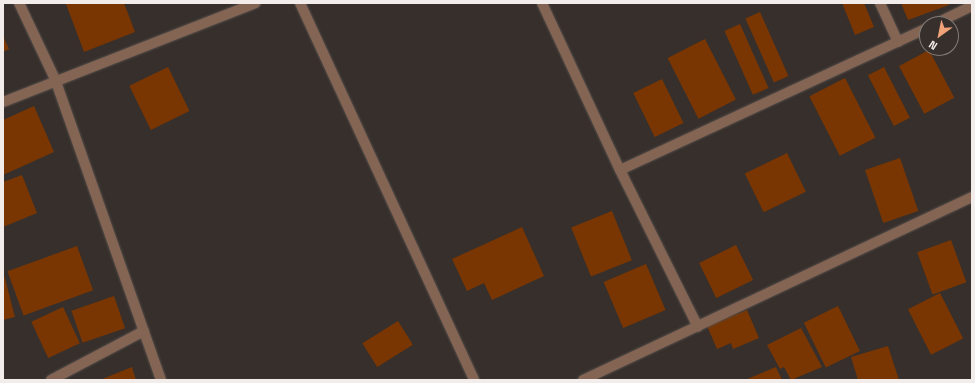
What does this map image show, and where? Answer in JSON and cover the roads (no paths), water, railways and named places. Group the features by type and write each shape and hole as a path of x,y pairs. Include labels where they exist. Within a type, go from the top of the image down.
{"street":[{"path":"19,3 55,79 161,380"},
{"path":"3,102 55,79 256,3"},
{"path":"300,3 474,380"},
{"path":"542,3 620,170 698,327"},
{"path":"880,3 898,42"},
{"path":"951,16 972,6"},
{"path":"620,170 919,32"},
{"path":"583,380 972,197"},
{"path":"51,380 144,331"}]}
